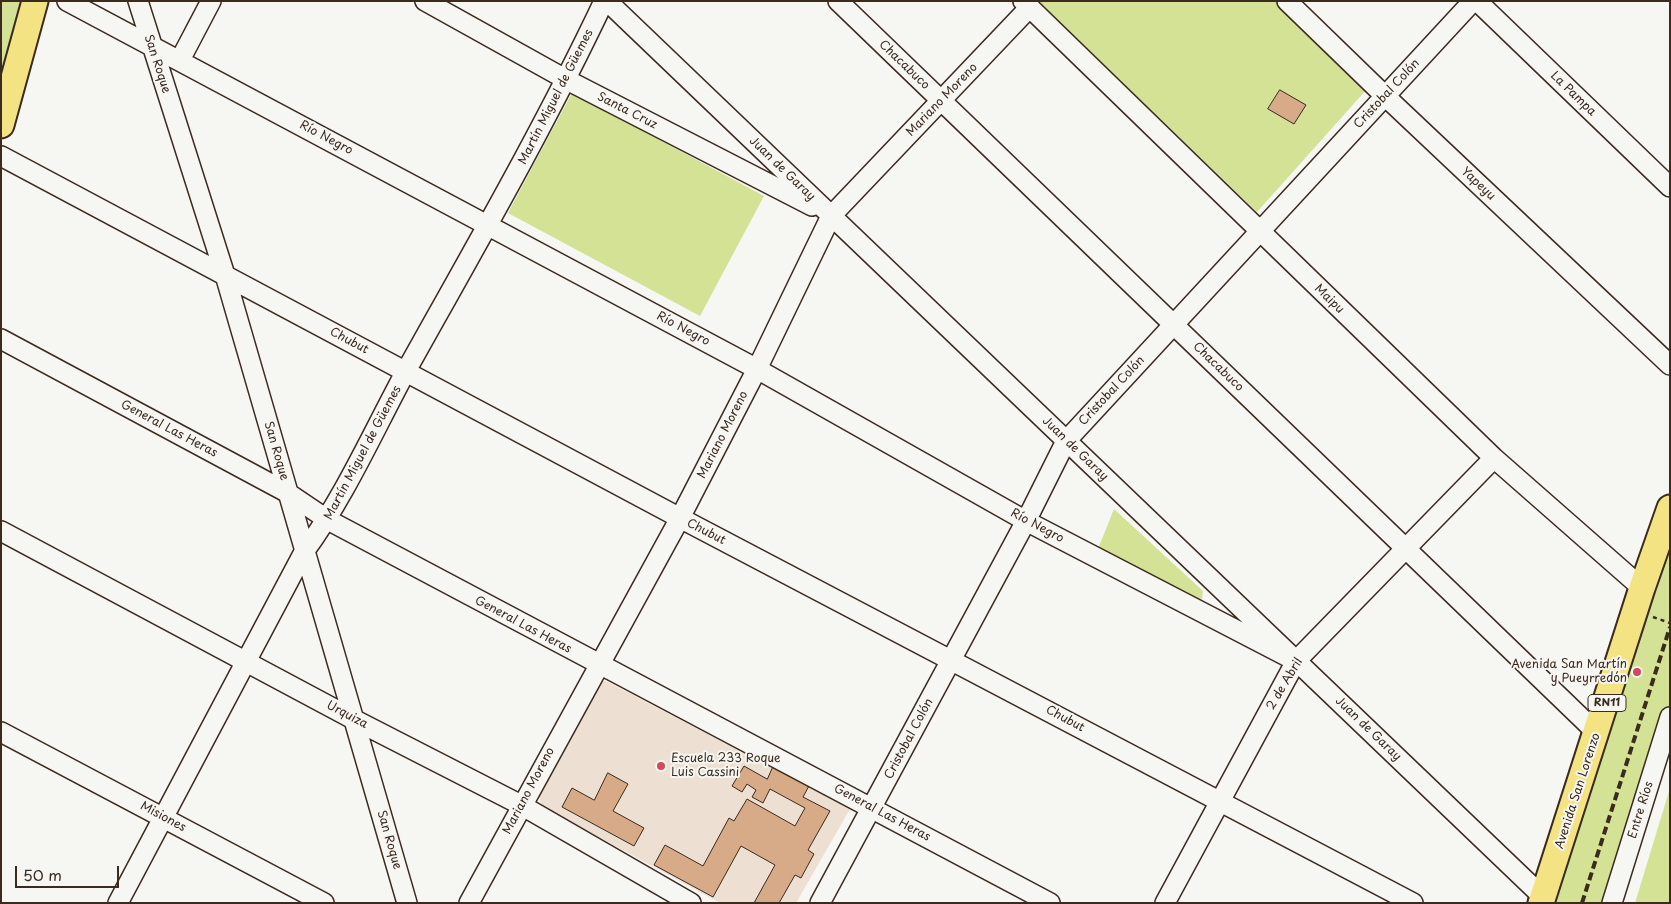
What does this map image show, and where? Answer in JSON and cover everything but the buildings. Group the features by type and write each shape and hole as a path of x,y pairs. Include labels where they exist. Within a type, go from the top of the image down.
{"main road":[{"path":"1,125 35,1"},
{"name":"Avenida San Lorenzo","path":"1542,900 1642,588 1670,508"}],"street":[{"name":"Río Negro","path":"68,1 757,369 1026,521 1296,660"},
{"name":"San Roque","path":"138,1 150,44 225,275 304,552 408,903"},
{"path":"180,60 211,1"},
{"name":"Santa Cruz","path":"424,1 567,80 831,216"},
{"name":"Martín Miguel de Güemes","path":"118,903 304,552 328,520 406,372 489,226 567,80 605,1"},
{"name":"Juan de Garay","path":"605,1 1296,660 1542,900"},
{"name":"Chacabuco","path":"838,1 1597,733"},
{"name":"Yapeyu","path":"1288,1 1384,96 1670,364"},
{"name":"Cristobal Colón","path":"820,903 1026,521 1066,441 1473,1"},
{"name":"La Pampa","path":"1477,1 1670,187"},
{"name":"Mariano Moreno","path":"469,903 680,518 757,369 831,216 941,100 1026,4"},
{"name":"Maipu","path":"1026,4 1494,458 1642,588"},
{"name":"Chubut","path":"1,156 680,518 952,659 1413,903"},
{"name":"General Las Heras","path":"1,339 288,493 328,520 598,665 872,807 1050,903"},
{"name":"2 de Abril","path":"1165,903 1296,660 1494,458"},
{"name":"Urquiza","path":"1,531 247,660 354,720 521,805 691,903"},
{"name":"Entre Ríos","path":"1612,903 1670,717"},
{"name":"Misiones","path":"1,732 324,903"}],"shaded area":[{"name":"Escuela 233 Roque Luis Cassini","path":"606,681 850,809 796,903 720,903 542,806 538,794 599,682"}],"green space":[{"path":"1,1 35,1 1,125"},
{"path":"1038,1 1278,1 1367,89 1257,212"},
{"path":"572,93 764,196 700,316 508,213"},
{"path":"1670,508 1670,717 1612,903 1541,903"},
{"path":"1114,509 1203,591 1202,599 1198,602 1098,549"},
{"path":"1670,788 1670,903 1635,903"}],"railway":[{"path":"1582,903 1670,627"}],"place":[{"name":"Avenida San Martín y Pueyrredón","path":"1637,672"},
{"name":"Escuela 233 Roque Luis Cassini","path":"661,766"}]}
